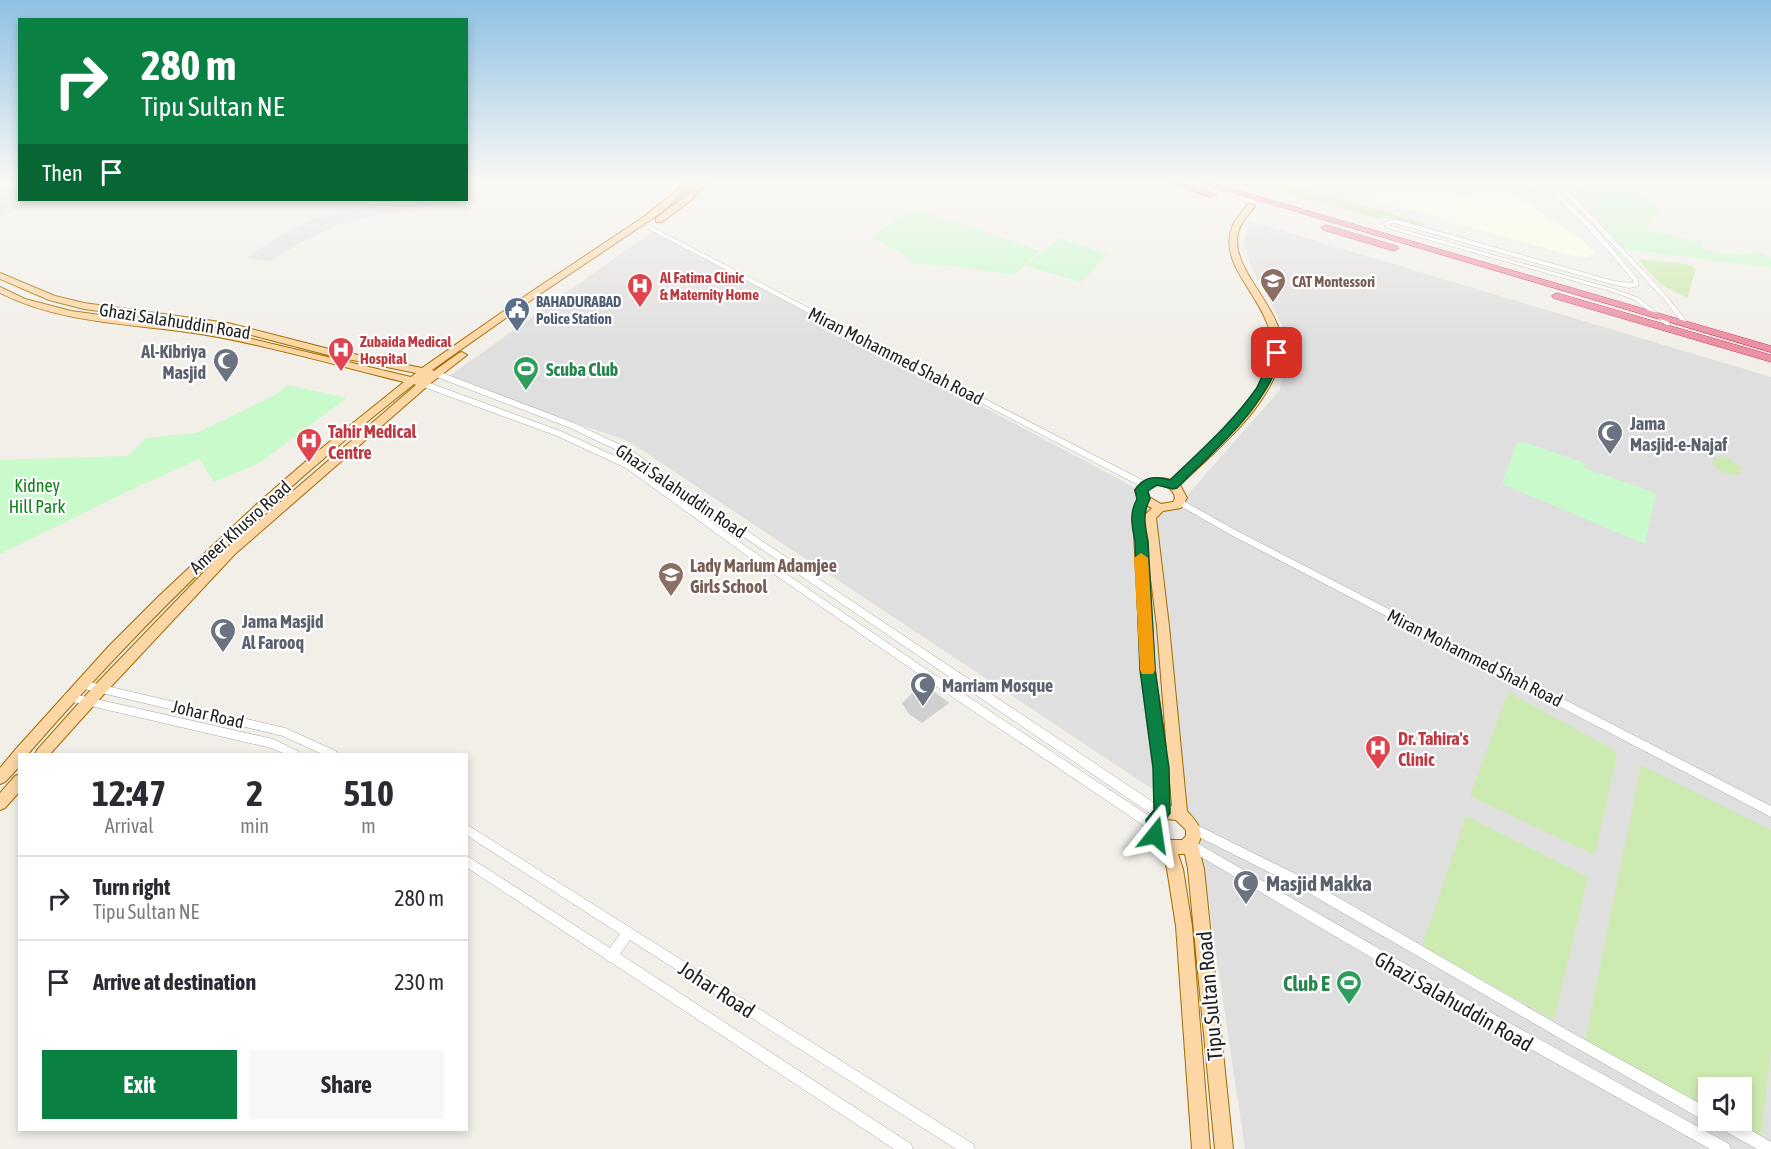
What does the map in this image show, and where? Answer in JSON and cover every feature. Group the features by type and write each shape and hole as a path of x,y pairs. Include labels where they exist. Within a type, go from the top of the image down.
{"highway":[{"path":"1352,236 1771,359"},
{"path":"1384,236 1771,349"},
{"path":"1682,322 1668,321 1668,324 1733,348"}],"main road":[{"name":"Ameer Khusro Road","path":"437,374 630,236"},
{"name":"Ameer Khusro Road","path":"22,753 81,684 214,548 421,379 630,236"},
{"path":"1173,485 1249,407 1269,377 1277,353 1274,322 1239,263 1231,244 1233,236"},
{"name":"Ghazi Salahuddin Road","path":"0,276 52,298 84,306 228,326 421,379"},
{"name":"Ghazi Salahuddin Road","path":"0,290 22,301 71,314 218,334 421,379 437,374"},
{"name":"Ameer Khusro Road","path":"43,753 100,689 231,551 421,379"},
{"path":"1144,499 1160,508 1170,508 1180,502 1180,493 1173,485 1156,481 1145,485 1142,490 1144,499 1138,508 1148,670 1161,768 1158,840 1168,847 1180,848 1191,836 1180,814 1163,626 1150,529 1150,516 1160,508"},
{"name":"Ameer Khusro Road","path":"0,778 18,757"},
{"path":"0,803 18,782"},
{"path":"1159,817 1180,814"},
{"name":"Tipu Sultan Road","path":"1191,836 1199,889 1224,1149"},
{"name":"Tipu Sultan Road","path":"1168,847 1175,869 1184,926 1202,1149"}],"street":[{"name":"Miran Mohammed Shah Road","path":"663,236 1145,485"},
{"path":"1419,236 1615,291 1637,299 1668,324"},
{"path":"1446,236 1613,283 1636,285 1636,280 1597,236"},
{"path":"1608,236 1664,296 1682,322"},
{"name":"Ghazi Salahuddin Road","path":"437,374 556,419 628,452 726,522 1159,817"},
{"name":"Ghazi Salahuddin Road","path":"421,379 608,454 629,466 745,550 926,674 1159,817"},
{"path":"546,429 556,419"},
{"name":"Miran Mohammed Shah Road","path":"1180,502 1236,534 1771,812"},
{"name":"Johar Road","path":"81,684 285,732 330,753"},
{"name":"Johar Road","path":"69,697 273,744 292,753"},
{"name":"Johar Road","path":"468,830 968,1149"},
{"name":"Ghazi Salahuddin Road","path":"1191,836 1304,884 1698,1109"},
{"name":"Ghazi Salahuddin Road","path":"1191,836 1386,962 1598,1082 1724,1149"},
{"name":"Johar Road","path":"468,861 906,1149"},
{"path":"611,957 628,933"},
{"path":"1738,1131 1770,1149"}],"shaded area":[{"path":"280,236 315,236 270,261 247,258"},
{"path":"647,236 662,236 1175,509 1280,390 1285,354 1285,331 1251,266 1244,243 1246,236 1298,236 1771,377 1771,1149 1245,1149 1196,818 628,441 445,379"},
{"path":"1501,236 1575,236 1595,253 1588,257 1573,256"},
{"name":"Marriam Mosque","path":"923,683 949,703 922,723 909,714 902,703"}],"green space":[{"path":"873,236 994,236 1040,251 1014,275 955,266 914,264 902,252 870,238"},
{"path":"1612,236 1674,236 1701,243 1703,249 1737,254 1758,252 1771,258 1771,268 1624,249"},
{"path":"1059,238 1108,254 1081,282 1026,266"},
{"path":"1638,259 1688,264 1696,269 1687,298 1660,284"},
{"name":"Kidney Hill Park","path":"287,385 347,398 258,464 214,482 199,459 0,554 0,460 128,456 146,438 197,433 275,395"},
{"path":"1524,442 1585,463 1584,468 1656,493 1645,544 1502,484 1517,443"},
{"path":"1715,457 1728,458 1742,468 1741,473 1733,475 1718,469 1712,463"},
{"path":"1508,692 1611,748 1617,755 1595,855 1470,796"},
{"path":"1641,765 1771,830 1771,1046 1761,1142 1742,1131 1752,1131 1752,1077 1698,1077 1698,1106 1585,1041"},
{"path":"1466,816 1588,877 1554,1020 1422,946"}],"slow traffic":[{"path":"1141,558 1148,670"}],"place":[{"name":"CAT Montessori","path":"1273,304"},
{"name":"Al Fatima Clinic & Maternity Home","path":"640,309"},
{"name":"BAHADURABAD Police Station","path":"517,333"},
{"name":"Zubaida Medical Hospital","path":"341,373"},
{"name":"Al-Kibriya Masjid","path":"226,384"},
{"name":"Scuba Club","path":"526,392"},
{"name":"Jama Masjid-e-Najaf","path":"1610,456"},
{"name":"Tahir Medical Centre","path":"309,464"},
{"name":"Lady Marium Adamjee Girls School","path":"671,598"},
{"name":"Jama Masjid Al Farooq","path":"223,654"},
{"name":"Marriam Mosque","path":"923,708"},
{"name":"Dr. Tahira's Clinic","path":"1378,771"},
{"name":"Masjid Makka","path":"1246,906"},
{"name":"Club E","path":"1349,1006"}],"route":[{"path":"1155,835 1154,820 1162,813 1161,768 1148,670 1138,522 1138,508 1144,499 1142,490 1145,485 1156,481 1173,485 1214,444 1249,407 1261,390 1269,377 1277,353"}]}
